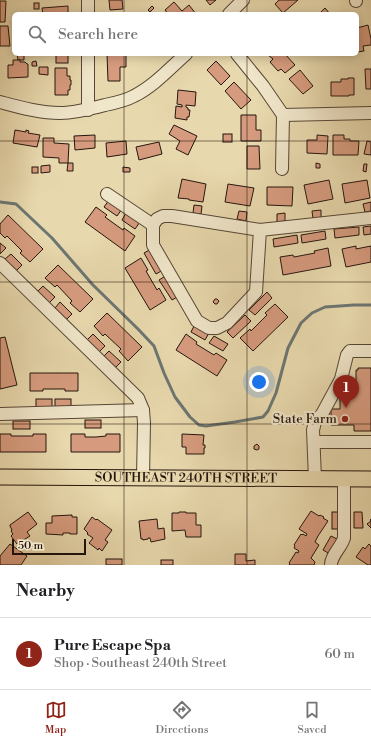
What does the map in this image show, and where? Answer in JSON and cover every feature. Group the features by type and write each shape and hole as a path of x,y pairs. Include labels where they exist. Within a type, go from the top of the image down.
{"main road":[{"name":"SOUTHEAST 240TH STREET","path":"0,477 371,479"}],"street":[{"path":"88,0 88,12"},
{"path":"230,12 243,0"},
{"path":"88,56 88,110"},
{"path":"0,102 36,110 59,113 88,110 122,101 134,96 154,83 184,56"},
{"path":"238,56 263,86 283,115 282,169"},
{"path":"283,115 371,113"},
{"path":"108,194 153,225"},
{"path":"260,230 256,292 227,323 217,328 209,328 198,321 153,245 153,225 157,219 163,216 172,216 260,230 371,218"},
{"path":"0,263 138,398 143,410 144,423 143,478"},
{"path":"314,479 314,422 322,414 341,379 347,355 350,351 371,351"},
{"path":"0,414 143,410"},
{"path":"314,442 371,442"},
{"path":"331,565 331,560 344,538 344,479"}],"building":[{"path":"109,0 122,0 123,9 110,10"},
{"path":"206,0 216,0 210,5"},
{"path":"279,0 298,0 284,12 282,12 275,4"},
{"path":"0,1 6,1 5,22 0,22"},
{"path":"174,2 182,11 189,5 194,12 166,12 165,10"},
{"path":"34,3 39,3 39,9 34,9"},
{"path":"68,6 68,12 43,12 42,8"},
{"path":"152,6 154,8 150,12 148,10"},
{"path":"325,8 328,12 321,12"},
{"path":"368,25 371,45 363,46 364,51 359,52 359,27"},
{"path":"0,26 8,26 10,46 0,46"},
{"path":"17,56 24,56 24,60 18,60"},
{"path":"56,56 68,56 68,63 56,63"},
{"path":"107,56 126,56 126,67 120,67 120,81 108,81"},
{"path":"269,56 287,56 295,65 285,73 281,69 278,71 270,62 273,59"},
{"path":"13,60 20,60 20,62 25,62 28,64 28,77 8,78 8,65 13,65"},
{"path":"36,61 37,66 32,66 32,62"},
{"path":"216,61 230,76 221,85 207,70"},
{"path":"39,67 48,67 48,75 39,74"},
{"path":"55,68 67,68 67,76 70,76 71,80 68,95 55,95"},
{"path":"365,69 371,69 371,89 366,89"},
{"path":"300,70 313,86 303,94 289,79"},
{"path":"354,78 354,95 331,96 331,82 341,82 341,79"},
{"path":"234,82 251,100 241,109 225,91"},
{"path":"178,90 196,92 195,106 186,105 188,110 190,110 187,120 175,118 176,106 182,107 182,105 177,104"},
{"path":"241,115 256,115 256,130 261,130 261,141 241,141"},
{"path":"174,125 197,136 188,155 176,149 180,141 169,134"},
{"path":"15,130 26,132 26,130 29,131 28,133 40,135 37,147 13,143"},
{"path":"223,134 232,134 232,142 223,142"},
{"path":"95,135 95,148 75,150 74,136"},
{"path":"317,135 328,136 327,154 307,153 307,140 317,140"},
{"path":"333,135 344,135 344,139 359,141 358,155 333,155"},
{"path":"43,138 54,138 54,143 69,144 68,163 59,163 59,158 43,157"},
{"path":"126,141 127,154 107,157 106,143"},
{"path":"367,141 371,142 371,155 364,154"},
{"path":"159,142 162,154 139,160 136,147"},
{"path":"247,146 259,146 260,169 247,169"},
{"path":"68,163 73,163 73,171 67,171"},
{"path":"316,163 320,164 320,168 316,168"},
{"path":"364,164 367,164 366,172 363,171"},
{"path":"50,165 50,172 41,173 41,166"},
{"path":"32,167 38,167 38,173 32,173"},
{"path":"123,167 130,168 130,172 123,172"},
{"path":"182,179 206,184 203,202 178,198"},
{"path":"329,180 333,199 308,204 304,185"},
{"path":"367,180 370,198 345,203 342,184"},
{"path":"228,184 254,188 250,206 225,202"},
{"path":"267,187 293,187 292,206 267,205"},
{"path":"109,200 122,209 117,216 104,207"},
{"path":"371,202 371,211 365,212 363,204"},
{"path":"194,205 202,206 201,214 193,213"},
{"path":"96,207 107,215 105,217 123,230 124,228 135,236 125,251 85,222"},
{"path":"321,210 321,218 313,219 312,211"},
{"path":"239,211 247,212 246,221 237,219"},
{"path":"126,213 140,222 135,229 122,220"},
{"path":"285,213 285,221 277,222 277,214"},
{"path":"8,215 43,249 30,262 20,253 22,251 7,236 5,238 0,233 0,224"},
{"path":"371,226 371,234 364,235 363,227"},
{"path":"359,227 359,235 335,238 334,229"},
{"path":"325,231 326,239 302,243 301,235"},
{"path":"297,235 298,243 274,247 273,239"},
{"path":"0,243 6,248 0,254"},
{"path":"356,246 356,249 371,246 371,262 346,267 342,249"},
{"path":"328,248 331,266 283,275 280,257 293,255 294,257 315,253 314,251"},
{"path":"151,249 163,270 156,274 144,253"},
{"path":"11,254 22,265 16,271 5,259"},
{"path":"141,258 148,270 146,271 157,290 159,288 166,300 150,310 125,268"},
{"path":"58,265 93,299 80,312 70,303 72,301 57,285 55,287 45,278"},
{"path":"167,275 179,296 172,300 159,280"},
{"path":"43,286 55,297 49,303 38,291"},
{"path":"267,292 272,298 255,315 249,310"},
{"path":"215,299 219,301 217,304 213,302"},
{"path":"60,302 72,314 66,320 55,308"},
{"path":"275,304 288,317 253,351 240,338 250,329 251,331 267,315 265,313"},
{"path":"107,313 142,347 128,361 119,351 121,349 105,334 103,336 94,326"},
{"path":"245,315 251,321 233,338 227,332"},
{"path":"195,324 209,333 205,340 191,332"},
{"path":"93,334 105,346 99,352 87,340"},
{"path":"186,334 197,342 196,344 214,355 216,353 227,360 217,376 176,350"},
{"path":"214,336 228,344 223,351 209,343"},
{"path":"5,337 17,385 0,389 0,338"},
{"path":"109,351 121,362 115,368 104,356"},
{"path":"358,368 371,368 371,431 354,431 354,425 331,425 331,409 340,409 340,397 348,397 348,385 356,385 356,370 358,370"},
{"path":"30,373 78,373 78,391 65,391 65,389 43,389 43,391 30,391"},
{"path":"36,399 52,399 52,407 36,407"},
{"path":"55,399 71,399 71,407 55,407"},
{"path":"85,420 101,420 101,428 85,428"},
{"path":"13,421 30,421 30,429 13,429"},
{"path":"0,434 11,434 11,436 33,436 33,434 46,434 46,452 0,452"},
{"path":"71,434 85,434 85,437 96,437 106,436 106,434 120,434 120,452 71,452"},
{"path":"182,434 204,435 204,454 186,454 186,447 182,447"},
{"path":"257,444 259,449 257,450 254,449 254,446"},
{"path":"311,511 324,517 323,518 328,521 315,542 319,545 311,558 315,562 314,565 289,565 296,552 298,553 299,551 294,548 294,545 301,534 306,536 307,534 299,529"},
{"path":"28,512 37,524 27,532 30,536 17,544 11,536 13,534 10,525"},
{"path":"332,512 340,512 340,529 332,529"},
{"path":"354,512 362,512 363,528 354,528"},
{"path":"172,513 196,513 196,525 201,525 201,537 186,537 185,530 172,531"},
{"path":"72,515 72,517 77,517 77,534 46,534 46,523 52,523 52,516"},
{"path":"92,517 112,530 105,540 108,542 102,551 99,548 98,550 89,543 93,538 87,534 88,533 84,529"},
{"path":"157,519 158,529 164,528 165,539 151,542 150,538 143,540 141,539 139,521"},
{"path":"371,521 371,528 367,524"},
{"path":"331,536 339,540 330,554 323,550"},
{"path":"10,544 27,556 21,565 0,565 0,556"},
{"path":"369,544 371,546 371,565 368,565 356,557 363,547 365,549"},
{"path":"235,554 246,554 246,561 255,560 255,565 235,565"},
{"path":"106,559 122,559 122,565 106,565"},
{"path":"161,560 173,560 173,565 161,565"}],"waterway":[{"path":"0,202 16,204 52,238 93,285 154,346 175,397 190,417 199,425 206,426 263,417 268,411 276,393 288,348 301,323 312,313 325,307 371,305"}],"place":[{"name":"Pure Escape Spa","path":"346,408"},
{"name":"State Farm","path":"345,419"}]}
